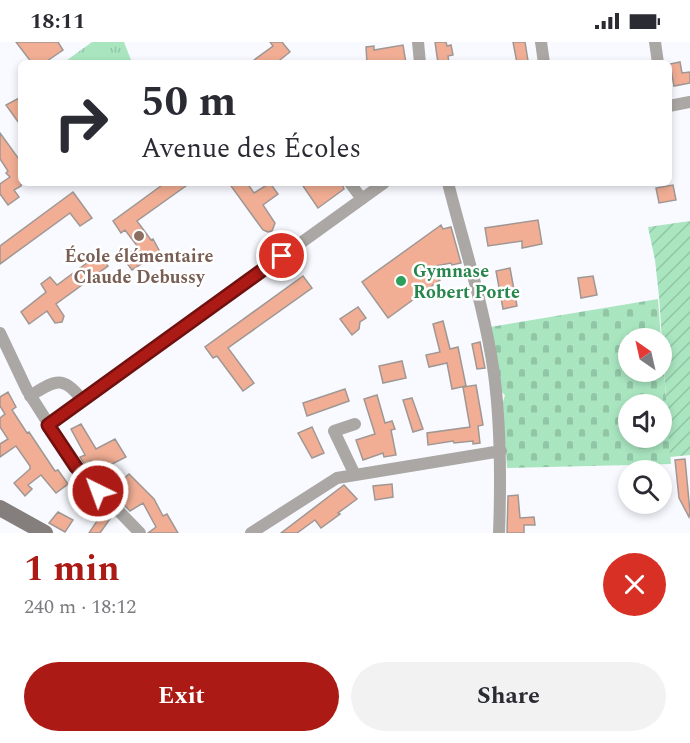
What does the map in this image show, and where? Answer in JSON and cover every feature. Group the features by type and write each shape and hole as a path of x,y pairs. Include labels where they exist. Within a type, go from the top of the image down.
{"main road":[{"path":"0,508 45,533"}],"street":[{"path":"418,42 420,60"},
{"path":"541,42 544,60"},
{"path":"655,42 658,60"},
{"path":"672,105 690,102"},
{"path":"353,186 362,199"},
{"path":"48,425 380,186"},
{"path":"449,186 490,351 496,389 501,451 499,533"},
{"path":"0,333 30,396 48,425 84,476 140,533"},
{"path":"30,396 52,382 59,381 70,387 82,400"},
{"path":"355,424 334,431 355,475"},
{"path":"251,533 332,480 501,451"}],"green space":[{"path":"92,42 124,42 131,60 67,60"},
{"path":"690,221 690,455 670,457 672,394 666,394 665,382 672,382 672,328 661,328 655,260 648,227"},
{"path":"658,299 660,328 618,328 618,382 665,382 666,394 618,394 618,448 670,448 671,460 618,460 618,465 507,468 502,405 505,395 499,390 490,327"}],"building":[{"path":"16,42 58,42 63,50 48,60 30,60"},
{"path":"270,42 282,42 290,52 280,60 254,60 273,46"},
{"path":"435,42 446,42 447,46 451,45 453,55 448,56 449,60 438,60"},
{"path":"513,42 525,42 528,60 516,60"},
{"path":"403,45 406,60 367,60 366,47 374,46 374,50"},
{"path":"680,62 682,73 690,72 690,83 674,86 672,64"},
{"path":"18,99 18,122 6,105"},
{"path":"0,133 18,158 18,186 21,186 14,190 19,197 8,205 0,194 0,184 10,177 0,159"},
{"path":"672,185 676,200 659,203 656,188"},
{"path":"161,186 186,186 137,221 151,240 153,239 160,252 132,270 123,258 138,247 125,230 121,233 113,221"},
{"path":"231,186 249,186 254,193 265,186 272,186 278,194 263,205 275,223 272,231 263,230"},
{"path":"303,186 343,186 344,189 318,208"},
{"path":"73,192 92,218 80,226 70,213 0,264 0,246"},
{"path":"538,220 542,244 522,248 522,241 488,246 485,228"},
{"name":"Gymnase Robert Porte","path":"441,225 443,229 451,227 461,263 430,267 440,280 388,318 362,282"},
{"path":"99,254 108,266 56,304 64,316 62,322 55,323 47,311 29,324 21,312 46,292 41,284 50,277 57,285"},
{"path":"510,268 517,306 503,309 496,271"},
{"path":"303,276 312,288 228,348 254,383 243,391 217,356 213,358 205,347"},
{"path":"593,276 597,295 581,298 578,278"},
{"path":"358,307 366,318 360,322 359,329 352,335 340,319"},
{"path":"443,321 450,349 458,347 466,386 452,389 447,363 429,367 426,355 440,352 433,324"},
{"path":"480,342 485,368 477,369 472,344"},
{"path":"402,361 406,378 383,383 379,366"},
{"path":"476,385 483,425 478,426 480,443 473,444 473,441 454,443 453,441 428,445 427,433 470,427 463,387"},
{"path":"345,389 349,401 307,416 303,403"},
{"path":"8,392 16,407 12,410 27,433 29,432 55,471 58,470 68,484 56,493 41,475 28,485 32,489 25,496 14,483 30,469 30,466 16,446 0,457 0,444 8,439 0,427 0,418 5,414 0,406 0,397"},
{"path":"377,395 385,423 392,421 395,429 391,430 396,455 384,457 383,453 363,460 356,440 375,434 364,399"},
{"path":"412,398 423,429 413,432 403,400"},
{"path":"81,424 96,449 115,439 126,457 102,469 116,485 129,474 154,499 163,516 167,514 178,533 148,533 156,527 143,503 130,511 102,482 91,461 85,464 83,462 80,457 85,455 71,429"},
{"path":"312,427 324,453 312,458 298,433"},
{"path":"685,459 689,517 679,498 675,460"},
{"path":"392,484 393,497 375,500 373,486"},
{"path":"344,485 357,499 338,513 340,514 321,528 315,520 297,533 281,533"},
{"path":"518,495 520,518 534,517 535,525 524,525 524,533 507,533 508,496"},
{"path":"105,509 112,516 100,533 89,533"},
{"path":"58,512 73,520 65,532 49,523"}],"place":[{"name":"École élémentaire Claude Debussy","path":"139,236"},
{"name":"Gymnase Robert Porte","path":"401,281"}],"route":[{"path":"98,491 76,467 48,425 282,256"}]}
